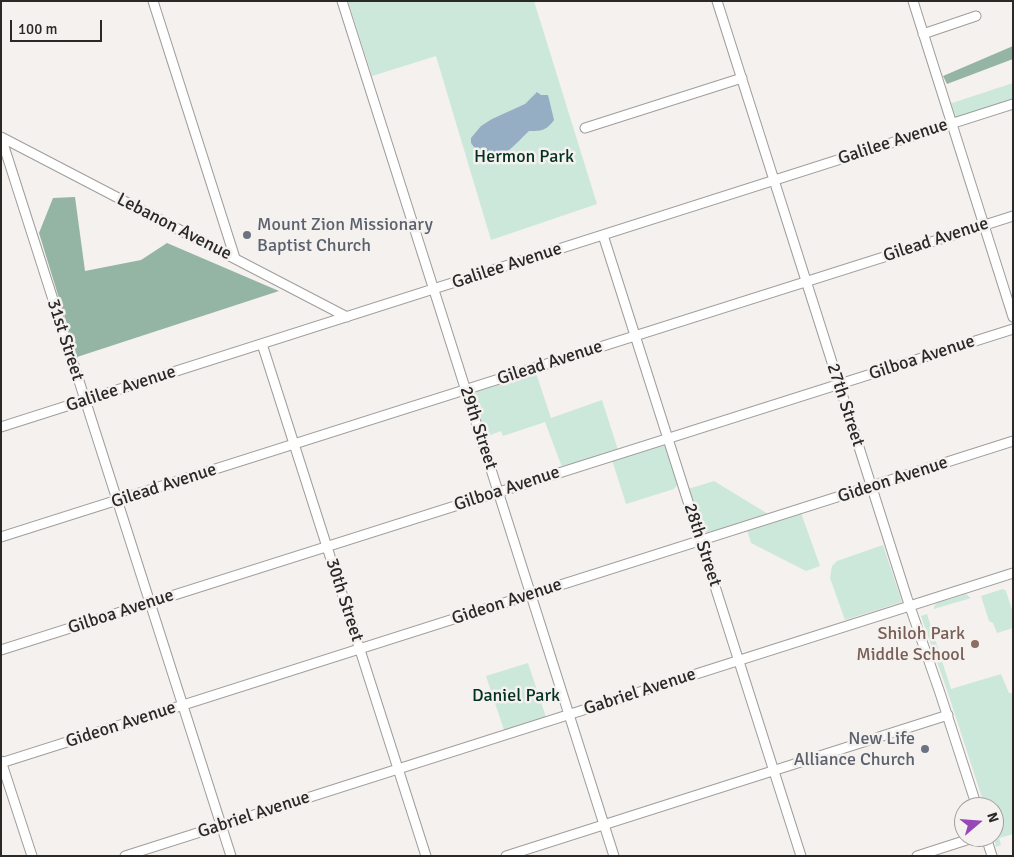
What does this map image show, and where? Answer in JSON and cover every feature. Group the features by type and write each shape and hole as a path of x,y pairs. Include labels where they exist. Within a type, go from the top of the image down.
{"street":[{"path":"153,1 234,258"},
{"name":"29th Street","path":"342,1 614,856"},
{"name":"27th Street","path":"717,1 909,606 948,716 974,797"},
{"path":"913,1 1013,317"},
{"path":"923,34 976,16"},
{"path":"585,128 742,78"},
{"name":"Galilee Avenue","path":"1,427 1013,104"},
{"name":"Lebanon Avenue","path":"1,137 347,316"},
{"name":"31st Street","path":"1,137 231,856"},
{"name":"Gilead Avenue","path":"1,538 1013,216"},
{"name":"28th Street","path":"603,235 801,856"},
{"name":"Gilboa Avenue","path":"1,650 1013,329"},
{"name":"30th Street","path":"262,344 426,856"},
{"name":"Gideon Avenue","path":"1,762 1013,442"},
{"name":"Gabriel Avenue","path":"125,856 1013,573"},
{"path":"506,856 948,716"},
{"path":"1,762 32,856"},
{"path":"917,856 954,844"}],"green space":[{"name":"Hermon Park","path":"348,1 534,1 597,204 491,240 436,56 372,76"},
{"path":"1013,46 1013,59 947,84 943,76"},
{"path":"1013,83 1013,104 951,123 946,105"},
{"path":"75,197 85,271 141,260 167,243 279,291 77,357 39,233 53,198"},
{"path":"536,373 551,418 602,400 618,450 562,467 545,422 503,436 501,431 485,437 472,398 473,393"},
{"path":"662,444 666,447 678,484 674,489 626,504 612,460"},
{"path":"714,481 768,514 708,533 703,531 688,489"},
{"path":"801,513 820,566 806,571 751,543 747,530"},
{"path":"883,545 902,602 845,620 830,578 832,566 837,561"},
{"path":"1003,589 1006,591 1013,613 1013,628 997,633 993,623 989,621 981,596"},
{"path":"966,594 971,598 934,609 937,603"},
{"path":"927,614 951,689 1001,674 1009,693 1013,693 1013,834 1004,837 1004,797 982,797 921,616"},
{"name":"Daniel Park","path":"528,663 546,717 504,730 486,676"}],"water":[{"path":"537,92 541,95 548,95 554,120 551,124 543,130 529,131 502,155 489,157 482,155 471,143 471,138 481,126 525,104"}],"place":[{"name":"Mount Zion Missionary Baptist Church","path":"247,235"},
{"name":"Shiloh Park Middle School","path":"975,644"},
{"name":"New Life Alliance Church","path":"925,749"}]}
